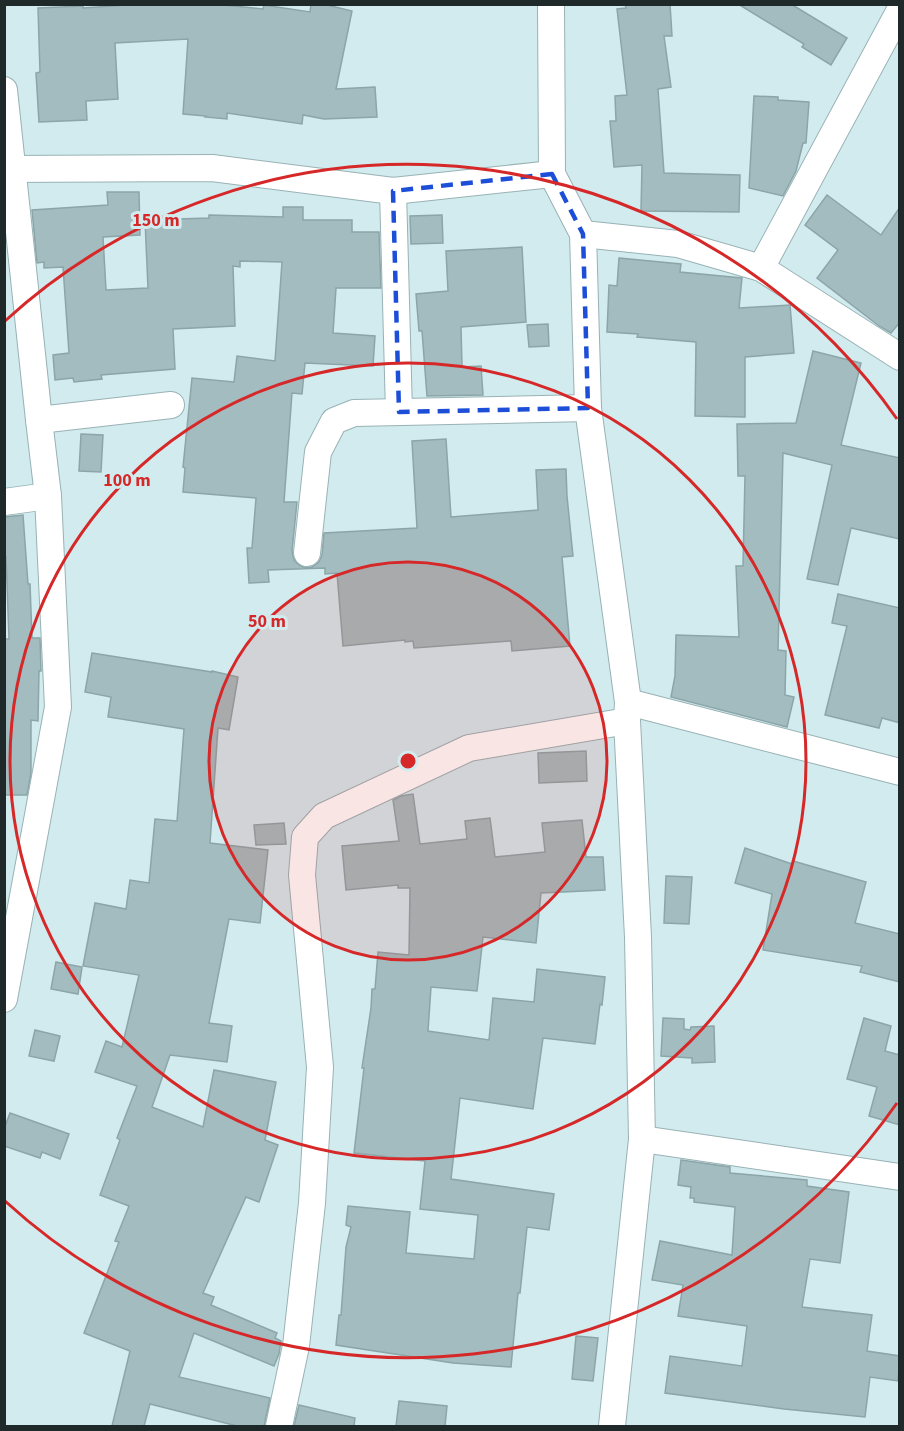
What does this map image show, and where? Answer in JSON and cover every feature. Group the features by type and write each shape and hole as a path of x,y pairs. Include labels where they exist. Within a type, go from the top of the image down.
{"street":[{"path":"551,4 552,174 583,234 588,408 628,711 638,937 642,1138 612,1426"},
{"path":"761,268 900,10"},
{"path":"4,90 8,169 48,496 58,707 4,999"},
{"path":"8,169 212,168 393,191 552,174"},
{"path":"393,191 399,412"},
{"path":"583,234 678,244 761,268 900,357"},
{"path":"39,420 171,405"},
{"path":"307,554 318,452 334,422 354,413 588,408"},
{"path":"4,502 48,496"},
{"path":"279,1426 296,1346 312,1203 320,1067 302,875 305,837 324,816 469,748 628,711 900,772"},
{"path":"642,1138 900,1177"}],"highlighted area":[{"path":"552,174 583,234 588,408 399,412 393,191"}],"building":[{"path":"214,4 263,9 264,5 310,12 311,4 323,4 352,11 336,89 375,87 377,117 324,119 303,115 302,124 227,113 227,119 183,114 188,39 115,43 118,99 86,101 87,120 39,122 36,73 40,72 38,8"},
{"path":"625,4 670,4 672,36 664,36 671,87 658,89 664,173 740,175 739,212 641,211 642,165 614,167 610,121 616,121 615,96 627,95 617,9 626,8"},
{"path":"738,4 791,4 847,38 831,65 802,47 804,44"},
{"path":"754,96 809,102 806,143 803,143 796,171 783,196 749,188"},
{"path":"107,192 139,192 140,235 103,237 106,290 148,288 145,220 209,218 209,215 283,217 283,207 303,207 303,220 352,220 352,232 379,232 381,288 336,288 333,333 375,336 373,366 305,363 302,394 292,393 284,502 297,502 292,551 294,560 305,568 312,567 319,562 324,533 417,528 412,441 446,439 451,517 538,510 536,470 566,469 573,556 562,557 570,646 512,651 511,641 414,648 413,641 405,642 405,640 343,646 337,573 325,574 325,568 268,570 269,582 249,583 247,548 252,548 256,498 183,492 185,468 183,467 192,378 234,382 237,356 275,361 282,262 240,261 240,267 233,266 235,326 173,329 175,369 101,375 102,379 74,382 73,378 55,380 53,355 69,353 63,267 44,268 44,262 37,263 32,210 108,205"},
{"path":"827,195 881,235 900,207 900,322 891,333 817,278 838,250 805,225"},
{"path":"442,215 443,243 411,244 410,216"},
{"path":"522,247 526,322 461,327 462,367 481,366 483,395 427,396 422,331 419,331 416,294 448,291 446,251"},
{"path":"619,258 681,264 680,272 742,278 739,308 790,305 794,353 745,357 745,417 695,416 696,342 607,332 609,285 617,286"},
{"path":"548,324 549,346 529,347 527,325"},
{"path":"813,351 861,363 841,445 900,458 900,539 851,528 838,585 807,579 832,465 783,453 778,650 786,651 785,695 794,697 787,727 671,697 675,676 676,635 739,637 736,566 743,566 745,476 738,476 737,424 796,423"},
{"path":"81,434 103,435 101,472 79,471"},
{"path":"23,515 28,584 30,584 32,638 40,638 38,721 31,720 31,773 27,795 4,795 4,639 9,639 4,517"},
{"path":"838,594 900,608 900,723 882,718 879,728 825,715 847,626 832,623"},
{"path":"92,653 238,677 229,730 218,728 210,843 268,850 260,923 229,919 209,1023 232,1026 227,1062 170,1055 152,1107 203,1127 214,1070 276,1082 265,1140 278,1145 259,1202 246,1197 203,1293 214,1297 211,1305 277,1333 275,1338 281,1341 279,1354 274,1366 194,1333 179,1377 270,1398 264,1426 237,1426 150,1404 144,1426 112,1426 130,1351 84,1333 119,1242 115,1241 129,1206 100,1195 120,1140 117,1138 137,1086 95,1072 106,1041 122,1047 139,975 83,966 95,903 126,909 130,880 149,883 155,819 177,821 184,729 108,717 111,697 85,692"},
{"path":"586,751 587,781 539,783 538,753"},
{"path":"413,794 420,844 467,839 465,821 490,818 495,857 545,852 542,823 582,820 586,857 603,857 605,890 541,893 536,943 483,937 477,991 431,987 428,1031 489,1040 493,998 534,1002 537,969 605,977 595,1044 543,1038 533,1109 460,1098 451,1179 554,1194 549,1230 527,1227 511,1367 453,1363 336,1345 339,1315 341,1315 346,1247 351,1227 346,1225 348,1206 410,1212 406,1253 474,1259 478,1215 420,1209 425,1161 354,1153 364,1068 362,1068 372,989 375,989 378,952 409,955 410,888 398,888 398,885 346,890 342,846 399,841 393,800"},
{"path":"284,823 286,844 256,845 254,825"},
{"path":"745,848 792,864 793,861 866,882 855,923 900,934 900,982 860,972 862,966 763,950 772,894 735,883"},
{"path":"666,876 692,877 689,924 664,923"},
{"path":"56,962 82,967 78,994 51,989"},
{"path":"663,1018 684,1019 684,1029 690,1030 691,1027 714,1026 715,1062 692,1063 692,1058 661,1056"},
{"path":"864,1018 891,1026 885,1051 900,1055 900,1125 869,1116 877,1087 847,1079"},
{"path":"35,1030 60,1036 54,1061 29,1056"},
{"path":"10,1113 69,1134 60,1159 42,1152 40,1158 4,1146 4,1129"},
{"path":"681,1160 730,1167 730,1173 807,1180 807,1186 849,1192 840,1263 810,1259 802,1307 872,1315 867,1351 900,1356 898,1381 870,1377 865,1417 665,1393 670,1356 742,1366 747,1326 678,1316 683,1285 652,1280 660,1241 732,1255 735,1207 694,1202 694,1198 690,1198 691,1187 678,1185"},
{"path":"576,1336 598,1338 593,1381 572,1379"},
{"path":"399,1401 447,1406 445,1426 396,1426"},
{"path":"299,1405 355,1418 354,1426 294,1426"}]}
